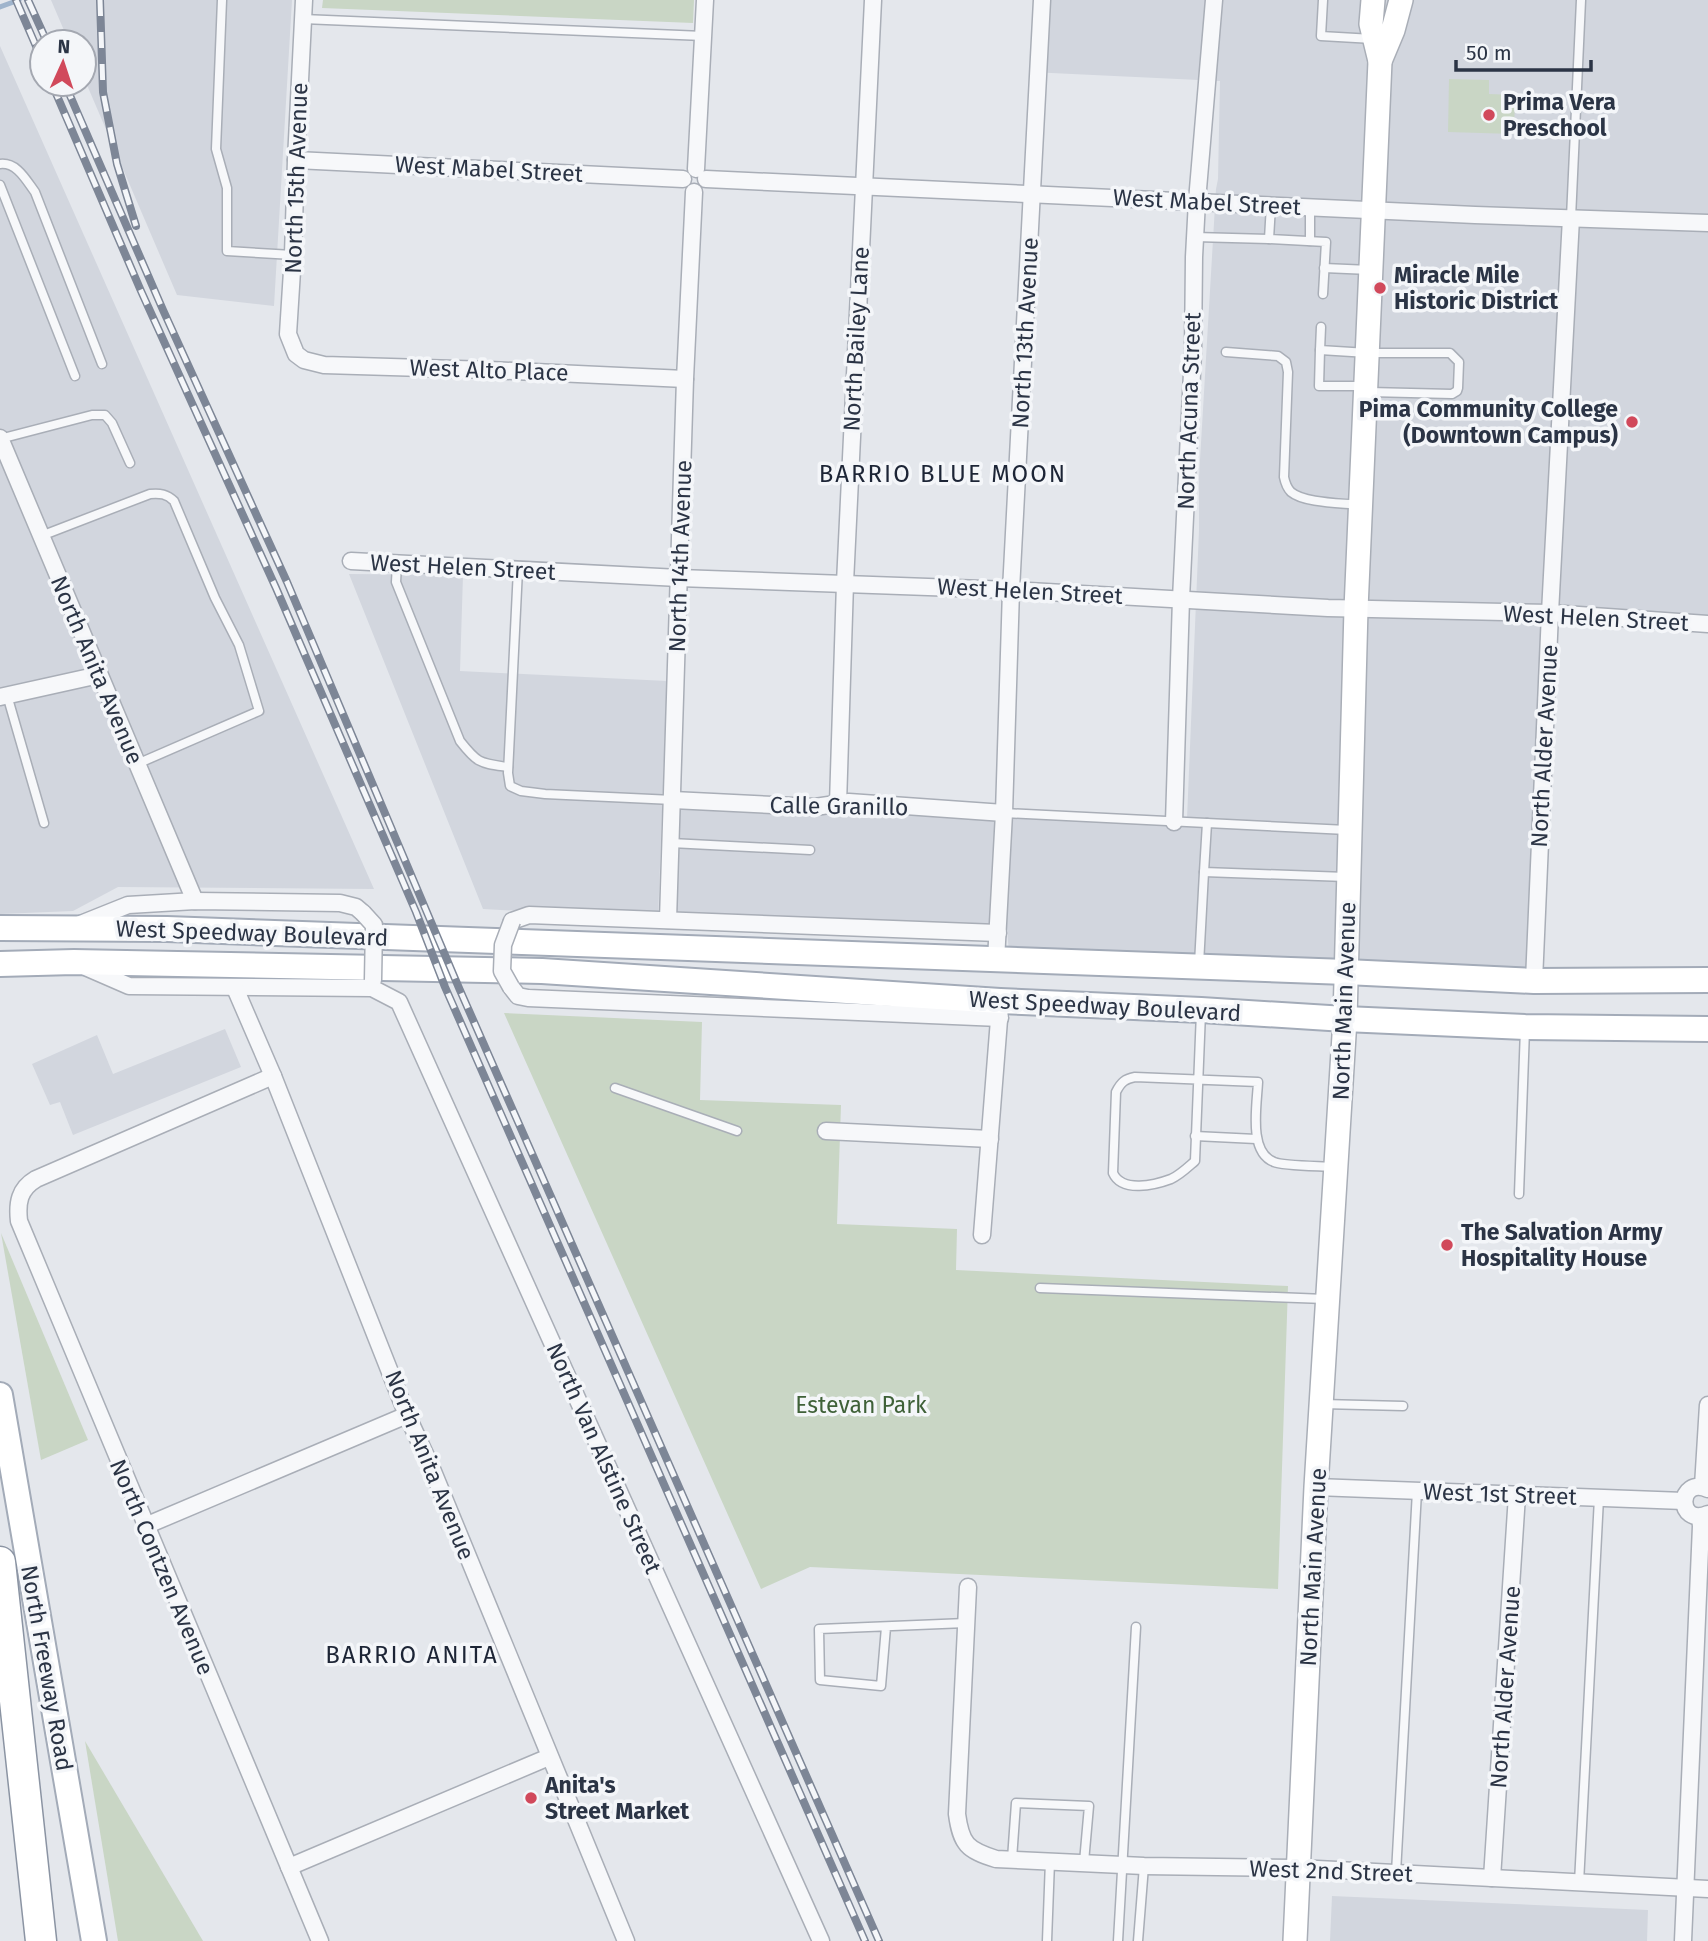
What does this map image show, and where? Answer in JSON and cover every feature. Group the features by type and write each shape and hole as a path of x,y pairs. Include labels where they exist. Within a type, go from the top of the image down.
{"highway":[{"path":"0,1562 41,1941"}],"main road":[{"name":"North Main Avenue","path":"1295,1941 1317,1487 1345,1019 1356,609 1374,210 1378,50 1371,24 1373,0"},
{"name":"North Main Avenue","path":"1378,50 1393,30 1401,0"},
{"name":"West Speedway Boulevard","path":"0,928 167,929 1534,981 1708,980"},
{"name":"West Speedway Boulevard","path":"12,963 542,971 1000,1009 1201,1010 1525,1027 1708,1029"},
{"path":"0,972 12,963"},
{"name":"North Freeway Road","path":"0,1395 94,1941"}],"street":[{"name":"North 15th Avenue","path":"296,354 288,334 304,0"},
{"path":"695,176 705,0"},
{"name":"North Bailey Lane","path":"838,804 845,583 873,0"},
{"name":"North 13th Avenue","path":"996,961 1042,0"},
{"name":"North Acuna Street","path":"1174,822 1193,352 1195,237 1214,0"},
{"name":"West Mabel Street","path":"296,160 1708,223"},
{"name":"North 14th Avenue","path":"668,920 685,379 694,192 704,188 695,176"},
{"name":"North Alder Avenue","path":"1534,981 1571,218"},
{"name":"West Alto Place","path":"296,354 304,360 324,365 685,379"},
{"name":"North Anita Avenue","path":"0,439 195,901"},
{"name":"West Helen Street","path":"351,561 679,579 1012,590 1356,609 1550,613 1708,624"},
{"path":"4,696 99,676"},
{"name":"Calle Granillo","path":"673,800 816,807 849,802 1004,813"},
{"path":"72,927 128,905 195,901 340,903 356,907 373,925 373,984 235,988 129,986 74,962"},
{"name":"West Speedway Boulevard","path":"998,933 529,915 512,921 503,945 502,971 518,996 528,998 1000,1009"},
{"name":"North Van Alstine Street","path":"373,984 399,1002 821,1941"},
{"name":"North Anita Avenue","path":"235,988 273,1076 407,1415 432,1469 626,1941"},
{"path":"982,1235 1000,1009"},
{"name":"North Contzen Avenue","path":"273,1076 36,1179 23,1190 17,1207 19,1221 320,1941"},
{"path":"826,1131 990,1139"},
{"path":"1683,1941 1701,1526 1704,1515 1695,1516 1687,1510 1684,1501 1691,1488 1705,1488 1708,1405"},
{"path":"145,1526 407,1415"},
{"name":"West 1st Street","path":"1317,1487 1684,1501"},
{"name":"North Alder Avenue","path":"1492,1878 1517,1495"},
{"path":"966,1623 968,1587"},
{"name":"West 2nd Street","path":"966,1623 957,1814 961,1838 981,1854 996,1859 1144,1866 1298,1868 1708,1889"},
{"path":"289,1867 549,1757"}],"lane":[{"path":"222,0 216,149 227,188 227,251 293,255"},
{"path":"1323,0 1321,36 1378,50"},
{"path":"1571,218 1581,0"},
{"path":"303,19 703,36"},
{"path":"0,164 7,163 20,171 35,192 103,364"},
{"path":"0,185 75,376"},
{"path":"1269,239 1271,205"},
{"path":"1310,207 1310,241"},
{"path":"1195,237 1326,242 1323,294"},
{"path":"1324,268 1371,270"},
{"path":"1320,350 1450,353 1459,362 1458,388 1452,394 1318,386 1321,327"},
{"path":"1226,352 1278,355 1286,362 1288,372 1284,477 1292,493 1306,498 1361,505"},
{"path":"0,439 92,415 105,415 112,423 130,463"},
{"path":"41,536 150,494 170,497 239,645 259,711 137,764"},
{"path":"397,564 396,582 460,741 473,757 482,763 508,767"},
{"path":"518,569 508,767 510,786 521,791 545,794 673,800"},
{"path":"4,696 44,823"},
{"path":"1004,813 1351,831"},
{"path":"1199,968 1207,823"},
{"path":"671,843 810,850"},
{"path":"1204,872 1349,877"},
{"path":"1201,1010 1197,1080 1195,1161 1174,1178 1144,1185 1131,1186 1116,1179 1113,1173 1116,1092 1126,1079 1135,1077 1197,1080 1258,1082 1256,1139 1261,1153 1274,1163 1336,1168"},
{"path":"1519,1194 1525,1027"},
{"path":"1224,1081 1224,1091"},
{"path":"615,1088 737,1131"},
{"path":"1222,1127 1222,1138"},
{"path":"1195,1136 1256,1139"},
{"path":"1040,1288 1328,1300"},
{"path":"1322,1404 1403,1406"},
{"path":"1396,1873 1417,1491"},
{"path":"1579,1883 1599,1498"},
{"path":"886,1627 881,1686 820,1680 819,1629 966,1623"},
{"path":"1118,1941 1136,1627"},
{"path":"1012,1859 1016,1803 1088,1807 1084,1862"},
{"path":"1046,1941 1050,1861"},
{"path":"1138,1941 1144,1866"}],"shaded area":[{"path":"51,0 292,0 274,306 177,295 93,98 98,98 98,28 63,28"},
{"path":"1034,0 1708,0 1708,620 1549,610 1539,971 1009,954 1007,928 673,919 677,802 1187,819 1199,477 1218,179 1220,81 1030,72"},
{"path":"0,46 374,889 118,887 73,911 0,914"},
{"path":"349,574 463,575 460,671 667,681 658,918 483,909"},
{"path":"225,1029 241,1067 73,1135 60,1102 50,1105 32,1064 97,1035 113,1074"},
{"path":"1332,1896 1648,1910 1647,1941 1330,1941"}],"green space":[{"path":"323,0 694,0 693,23 322,8"},
{"path":"1449,79 1489,80 1489,94 1515,95 1514,134 1448,132"},
{"name":"Estevan Park","path":"504,1013 702,1022 700,1100 841,1105 837,1224 957,1229 956,1270 1288,1286 1278,1589 810,1567 761,1589"},
{"path":"1,1233 88,1440 41,1460"},
{"path":"85,1741 203,1941 118,1941"}],"waterway":[{"path":"0,7 19,0"}],"railway":[{"path":"16,0 28,28"},
{"path":"28,0 41,28"},
{"path":"100,0 103,92 117,164 136,226"},
{"path":"58,98 141,291 276,588 416,912 445,987 865,1941"},
{"path":"71,98 163,310 287,582 459,988 879,1941"}],"place":[{"name":"Prima Vera Preschool","path":"1489,115"},
{"name":"Miracle Mile Historic District","path":"1380,288"},
{"name":"Pima Community College (Downtown Campus)","path":"1632,422"},
{"name":"The Salvation Army Hospitality House","path":"1447,1245"},
{"name":"Anita's Street Market","path":"531,1798"}],"district":[{"name":"BARRIO BLUE MOON","path":"943,474"},
{"name":"BARRIO ANITA","path":"412,1655"}]}
